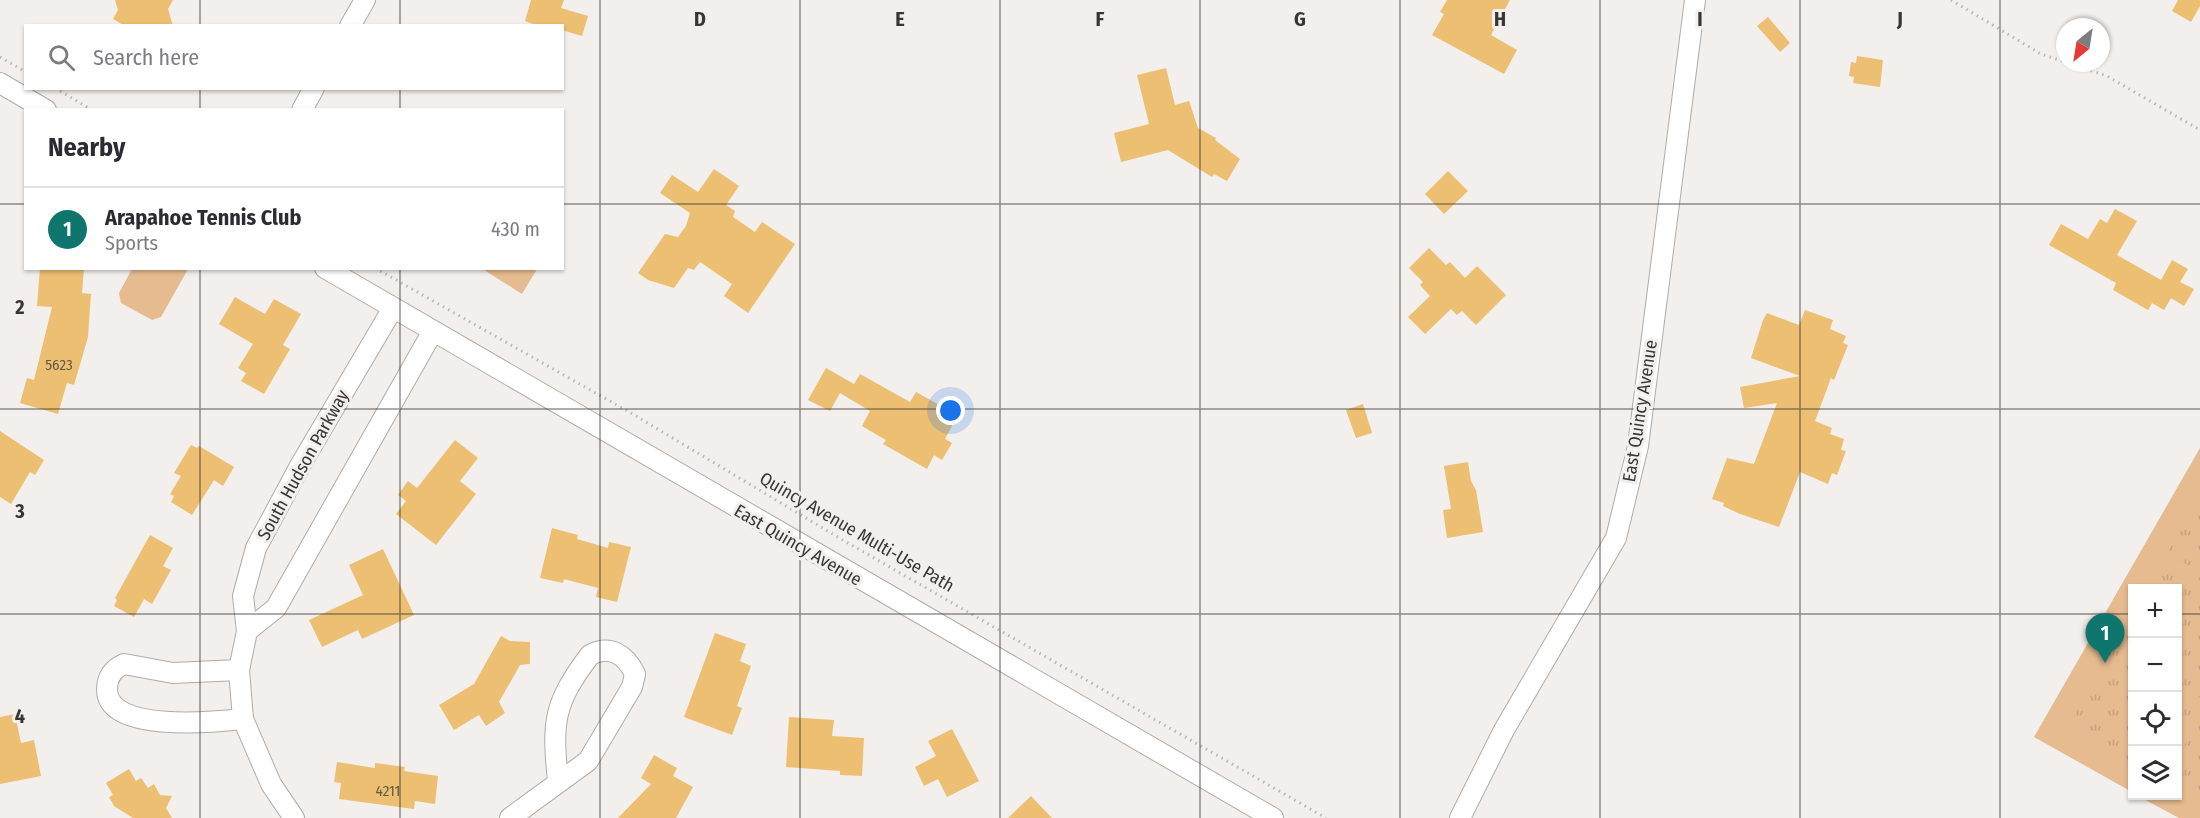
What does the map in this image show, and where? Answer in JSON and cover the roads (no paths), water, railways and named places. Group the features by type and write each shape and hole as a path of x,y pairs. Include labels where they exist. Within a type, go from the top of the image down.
{"street":[{"path":"351,24 365,0"},
{"name":"East Quincy Avenue","path":"1460,818 1504,730 1616,538 1638,446 1695,0"},
{"path":"0,83 43,108"},
{"path":"303,108 313,90"},
{"name":"East Quincy Avenue","path":"331,270 716,497 1273,818"},
{"name":"South Hudson Parkway","path":"294,818 271,784 243,719 239,670 247,631 243,596 256,548 301,464 393,308"},
{"path":"247,631 276,608 433,331"},
{"path":"510,818 558,781 574,774 588,761 632,687 635,674 621,655 608,650 590,655 562,702 555,717 553,737 558,781"},
{"path":"239,670 173,673 124,664 112,673 107,692 111,702 119,710 156,720 191,723 243,719"}],"place":[{"name":"Arapahoe Tennis Club","path":"2105,663"}]}
